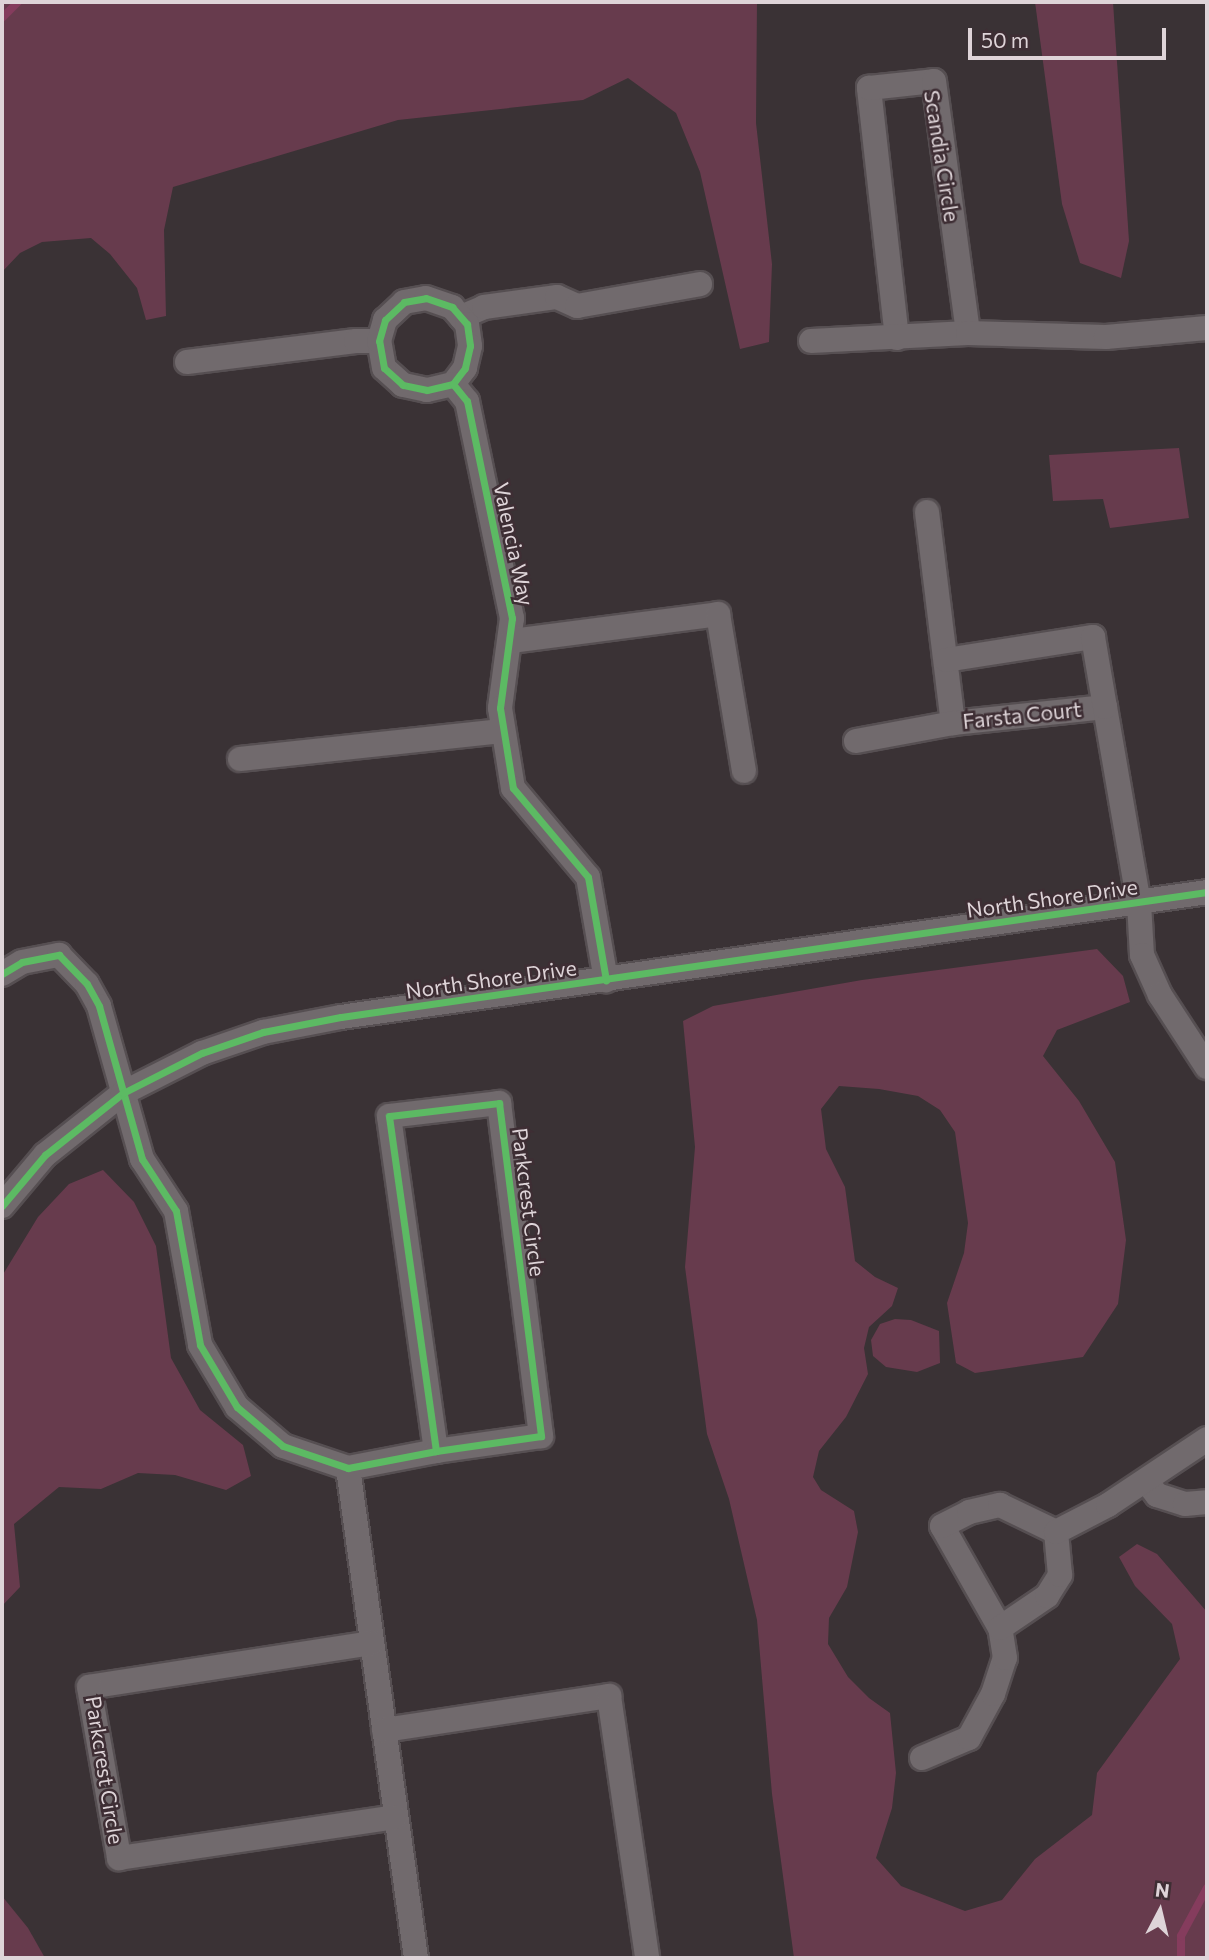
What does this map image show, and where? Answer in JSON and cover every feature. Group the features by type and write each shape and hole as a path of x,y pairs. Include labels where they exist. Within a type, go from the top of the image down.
{"street":[{"name":"Scandia Circle","path":"897,338 869,88 934,81 968,333"},
{"path":"461,317 484,306 557,297 577,306 700,284"},
{"path":"426,298 452,307 467,324 470,346 465,368 453,384 427,390 403,384 384,368 379,341 385,320 404,302 426,298"},
{"path":"811,341 968,333 1106,337 1207,328"},
{"path":"187,362 356,341 379,341"},
{"name":"Valencia Way","path":"453,384 467,401 512,618 500,708 513,788 588,877 606,981"},
{"name":"Farsta Court","path":"928,512 953,723 1105,707 1139,903 1142,955 1160,995 1207,1067"},
{"path":"511,641 718,614 744,771"},
{"path":"946,660 1093,637 1105,707"},
{"path":"856,741 953,723"},
{"path":"240,759 502,731"},
{"name":"North Shore Drive","path":"2,1206 45,1155 122,1093 202,1053 263,1032 341,1017 606,981 1207,892"},
{"name":"Parkcrest Circle","path":"2,974 22,962 60,955 87,984 99,1006 142,1158 176,1211 200,1345 237,1407 283,1446 348,1468 436,1451 541,1436 499,1103 389,1116 436,1451"},
{"path":"1056,1532 1108,1505 1207,1439"},
{"path":"348,1468 416,1958"},
{"path":"1146,1481 1157,1495 1185,1504 1207,1502"},
{"path":"922,1758 969,1738 993,1694 1006,1658 1000,1628 942,1526 969,1512 1000,1505 1056,1532"},
{"path":"1000,1628 1047,1596 1060,1575 1056,1532"},
{"name":"Parkcrest Circle","path":"372,1643 89,1687 119,1858 395,1817"},
{"path":"384,1730 609,1696 647,1958"}],"shaded area":[{"path":"2,2 757,2 756,123 772,264 769,342 740,349 700,172 676,113 628,78 583,100 398,120 173,187 164,230 166,316 146,320 137,288 110,254 91,238 42,242 20,253 2,272"},
{"path":"1035,2 1113,2 1129,241 1121,278 1080,263 1062,204"},
{"path":"1179,448 1189,518 1110,528 1103,499 1053,501 1049,455"},
{"path":"1097,949 1123,976 1130,1002 1057,1030 1043,1056 1079,1101 1115,1162 1126,1240 1118,1304 1083,1357 975,1373 956,1363 947,1303 964,1253 968,1223 955,1132 940,1110 918,1096 879,1089 839,1086 821,1109 826,1149 845,1187 855,1261 875,1277 898,1288 892,1306 869,1327 864,1348 868,1374 846,1417 819,1451 813,1477 821,1490 854,1511 858,1532 847,1587 829,1618 828,1644 848,1677 869,1698 890,1713 896,1773 892,1808 876,1858 901,1886 965,1911 1002,1900 1035,1859 1092,1815 1097,1773 1180,1659 1172,1624 1135,1586 1119,1557 1137,1544 1157,1554 1207,1612 1207,1958 794,1958 772,1794 757,1620 729,1499 707,1434 685,1267 695,1147 683,1021 713,1006 862,980"},
{"path":"103,1170 134,1202 156,1246 171,1358 200,1410 243,1445 251,1476 226,1490 175,1475 138,1473 101,1489 59,1487 14,1524 20,1587 2,1606 2,1276 38,1217 69,1184"},
{"path":"895,1319 911,1320 939,1331 940,1363 917,1372 886,1367 873,1356 871,1340 880,1324"},
{"path":"2,1896 28,1928 45,1958 2,1958"}],"waterway":[{"path":"2,18 18,2"},
{"path":"1181,1958 1181,1936 1207,1888"}],"cycle path":[{"path":"453,384 427,390 403,385 384,368 379,341 385,320 404,302 426,298 452,307 467,324 470,346 465,368 453,384 467,401 512,618 500,708 513,788 588,877 606,980"},
{"path":"2,1206 45,1155 123,1093 202,1053 263,1032 341,1017 1207,892"},
{"path":"2,974 22,962 59,955 87,984 99,1006 142,1159 176,1211 200,1345 237,1407 283,1446 348,1468 436,1451 389,1116 499,1103 541,1436 436,1451"}]}
